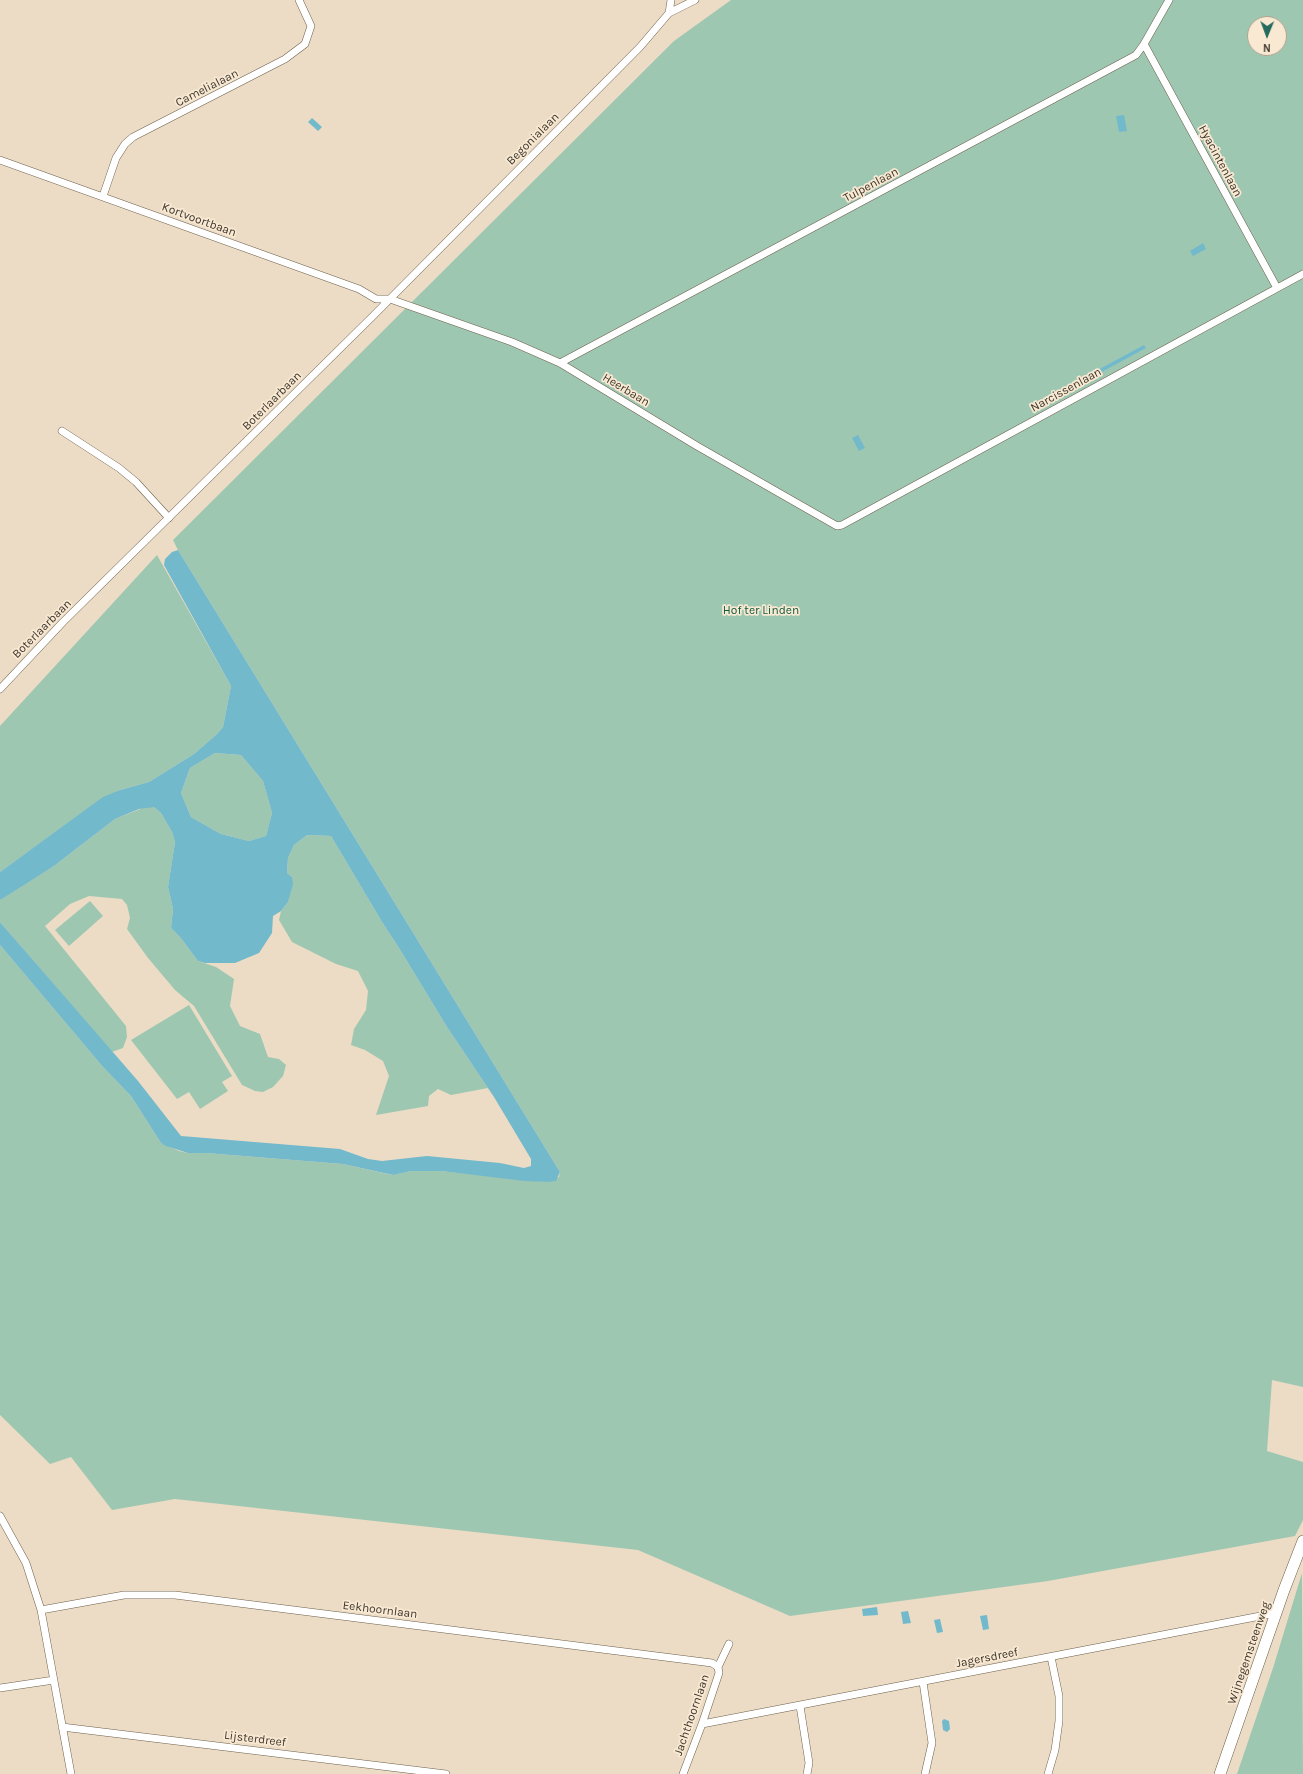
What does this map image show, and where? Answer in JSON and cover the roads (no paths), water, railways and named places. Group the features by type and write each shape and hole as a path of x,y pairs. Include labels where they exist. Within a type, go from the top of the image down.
{"street":[{"name":"Camelialaan","path":"102,196 116,158 125,144 133,137 284,60 305,44 311,26 300,0"},
{"path":"669,13 671,0"},
{"name":"Begonialaan","path":"390,299 640,47 669,13 695,0"},
{"name":"Tulpenlaan","path":"560,363 1136,55 1144,44 1169,0"},
{"name":"Hyacintenlaan","path":"1144,44 1277,288"},
{"name":"Kortvoortbaan","path":"0,160 359,289 376,299 390,299"},
{"name":"Narcissenlaan","path":"839,526 1303,274"},
{"name":"Heerbaan","path":"390,299 512,342 560,363 697,446 832,524 839,526"},
{"name":"Boterlaarbaan","path":"0,689 63,622 170,518 390,299"},
{"path":"62,431 119,468 136,482 170,518"},
{"path":"0,1516 26,1563 41,1610 71,1774"},
{"name":"Wijnegemsteenweg","path":"1220,1774 1276,1613 1299,1564 1303,1541"},
{"name":"Eekhoornlaan","path":"41,1610 124,1595 175,1595 717,1666"},
{"name":"Jagersdreef","path":"702,1724 1276,1613"},
{"name":"Jachthoornlaan","path":"683,1774 719,1673 717,1666 728,1644"},
{"path":"1048,1774 1059,1721 1059,1696 1051,1657"},
{"path":"0,1688 54,1680"},
{"path":"923,1682 932,1743 925,1774"},
{"path":"800,1706 808,1763 807,1774"},
{"name":"Lijsterdreef","path":"62,1727 446,1774"}],"water":[{"path":"1124,115 1127,131 1119,132 1116,116"},
{"path":"312,118 322,127 318,131 308,122"},
{"path":"1203,243 1206,249 1193,256 1190,251"},
{"path":"1144,345 1146,348 1085,381 1083,378"},
{"path":"858,435 865,448 859,451 852,438"},
{"path":"178,550 560,1172 556,1181 525,1181 441,1171 411,1171 393,1175 343,1164 206,1153 188,1153 166,1146 161,1143 131,1096 103,1067 0,945 0,922 138,1081 181,1136 340,1149 368,1159 382,1161 427,1156 500,1163 524,1168 531,1166 531,1159 494,1097 447,1027 331,836 307,835 294,845 288,858 287,873 292,877 293,884 288,902 281,911 273,916 272,933 259,953 235,963 205,963 198,961 180,937 171,928 173,909 168,887 175,842 172,832 161,813 154,807 139,809 115,819 54,866 0,900 0,872 103,797 120,790 149,782 194,754 223,727 231,686 164,565 165,559 172,552","holes":["215,753 241,755 263,781 272,813 266,836 249,841 221,834 191,817 181,793 190,768"]},
{"path":"877,1607 878,1615 863,1616 862,1609"},
{"path":"908,1611 911,1623 903,1624 901,1612"},
{"path":"987,1615 989,1629 983,1630 980,1616"},
{"path":"940,1619 943,1632 937,1633 934,1620"},
{"path":"944,1719 949,1721 950,1729 947,1732 943,1730 942,1721"}],"park label":[{"name":"Hof ter Linden","path":"761,611"}]}
